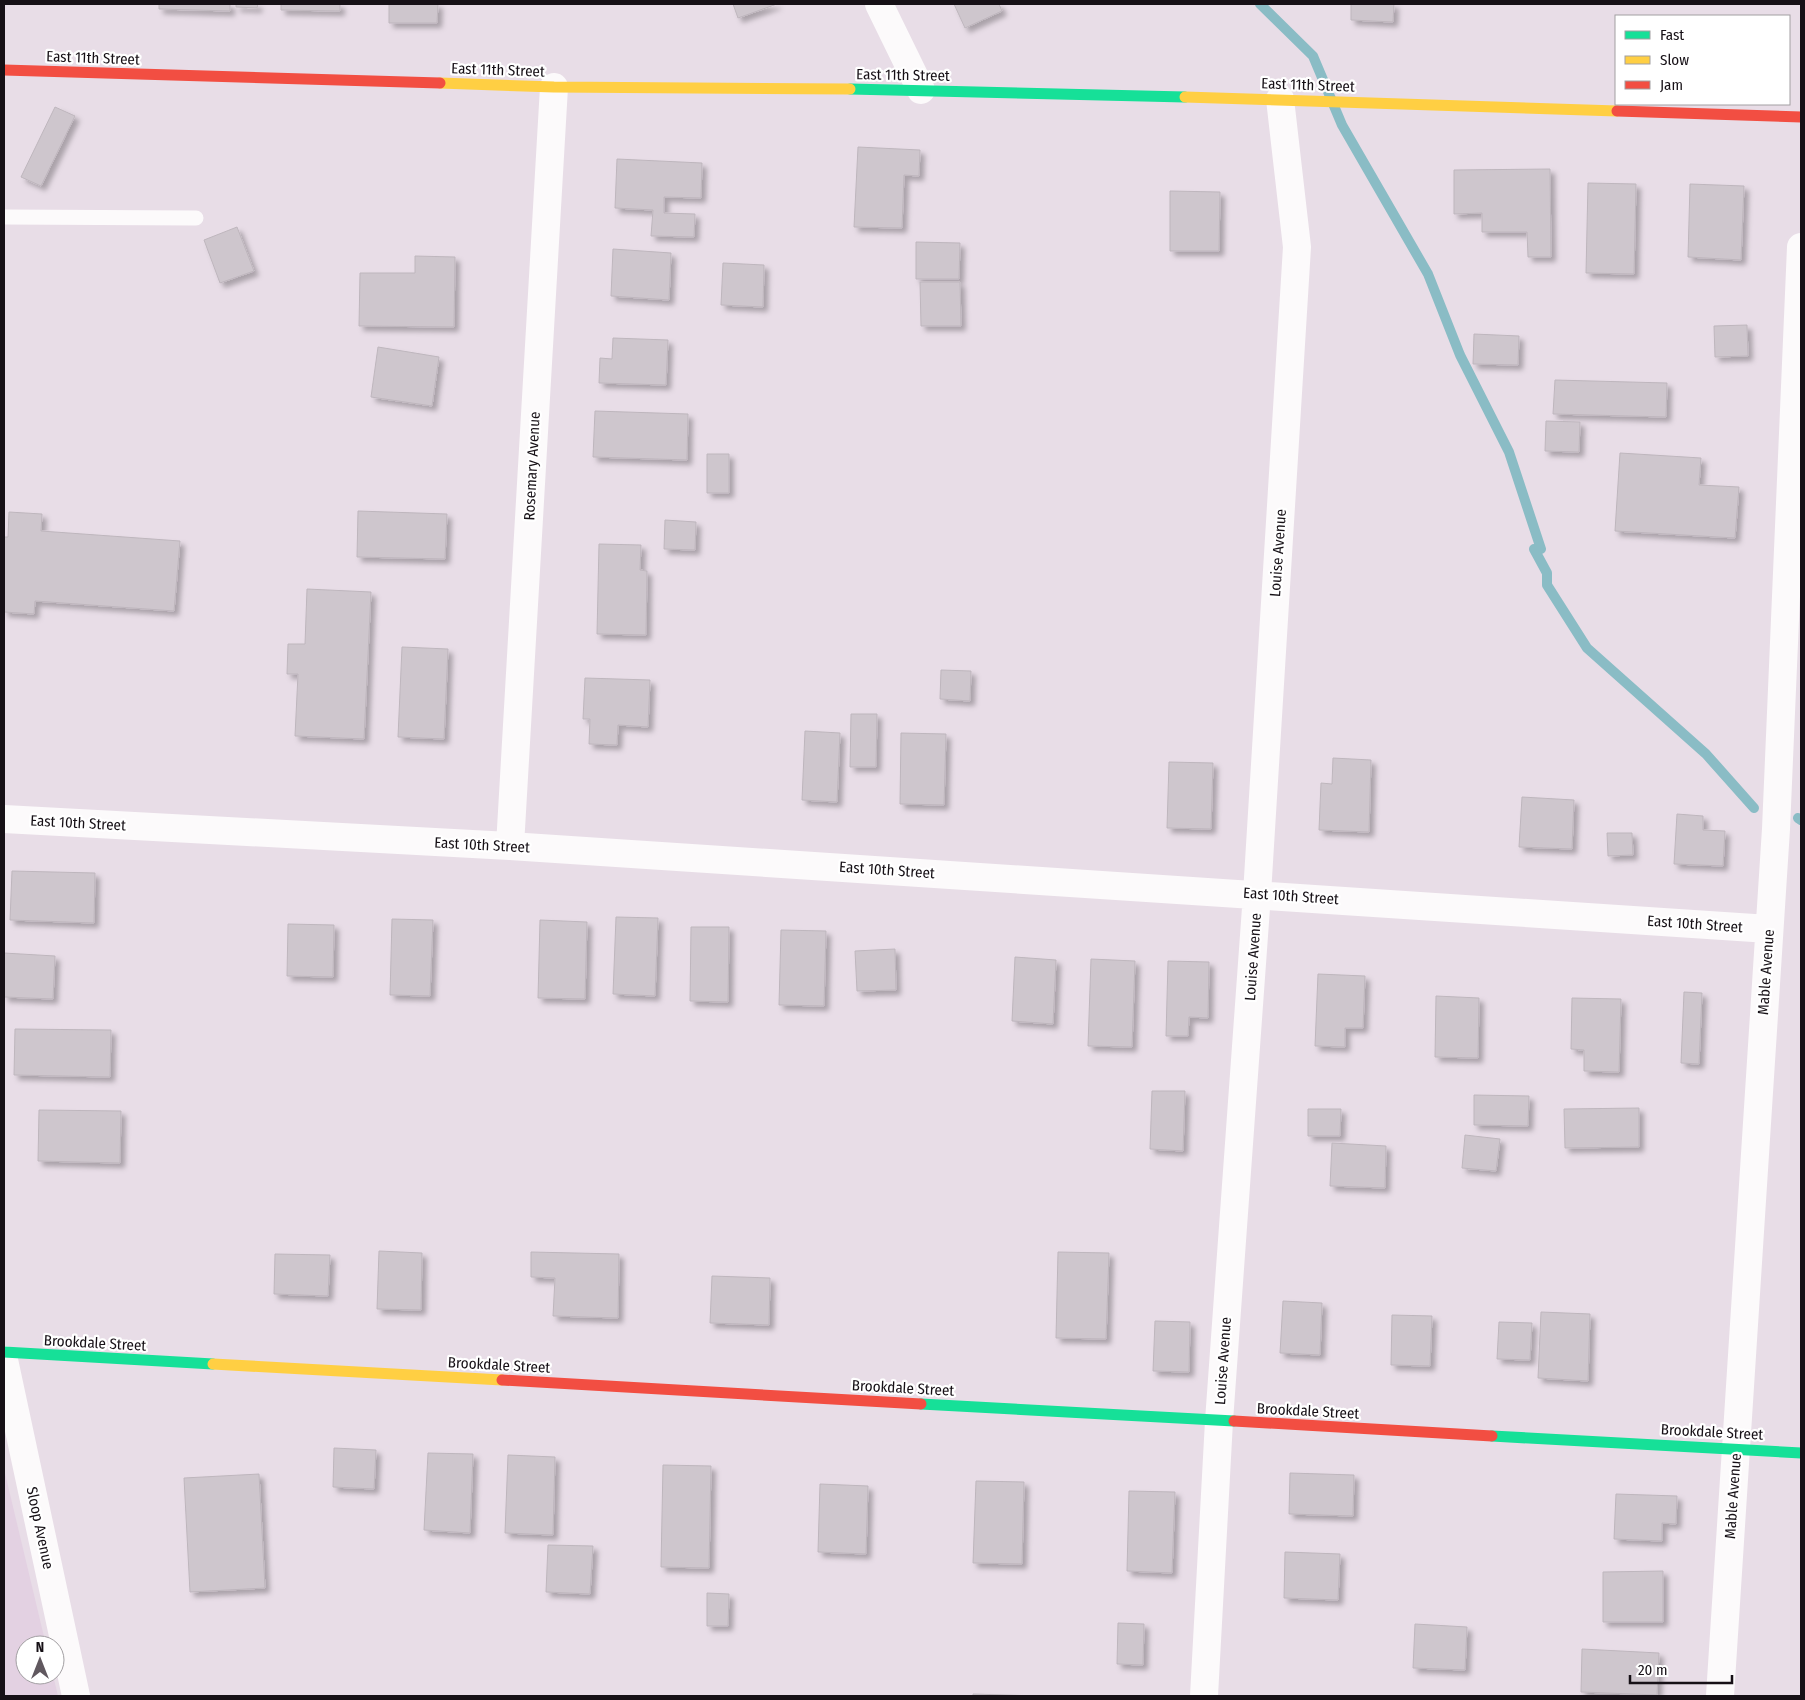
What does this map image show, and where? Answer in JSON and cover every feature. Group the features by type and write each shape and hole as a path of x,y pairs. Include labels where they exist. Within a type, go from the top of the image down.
{"street":[{"path":"880,4 921,90"},
{"name":"East 11th Street","path":"4,70 554,87 921,90 1280,99 1801,117"},
{"name":"Rosemary Avenue","path":"510,846 554,87"},
{"name":"Louise Avenue","path":"1204,1696 1219,1421 1257,894 1297,246 1280,99"},
{"name":"Mable Avenue","path":"1720,1696 1776,829 1801,246"},
{"name":"East 10th Street","path":"4,819 510,846 1769,929"},
{"name":"Brookdale Street","path":"4,1352 1801,1453"},
{"name":"Sloop Avenue","path":"4,1360 76,1696"}],"lane":[{"path":"4,217 196,218"}],"shaded area":[{"path":"4,1469 44,1635 15,1635 15,1685 55,1685 58,1696 4,1696"}],"building":[{"path":"159,4 230,4 230,11 159,9"},
{"path":"236,4 258,4 257,8 236,7"},
{"path":"281,4 340,4 340,11 281,10"},
{"path":"389,4 438,4 437,23 389,23"},
{"path":"733,4 777,4 738,18"},
{"path":"954,4 999,4 1002,11 965,28"},
{"path":"1351,4 1394,4 1393,22 1351,20"},
{"path":"55,107 75,116 41,186 21,177"},
{"path":"858,147 920,150 919,176 904,175 902,228 854,227"},
{"path":"617,159 702,163 701,198 664,197 664,213 695,214 694,237 651,236 653,210 615,208"},
{"path":"1550,169 1551,257 1528,257 1527,232 1482,232 1482,213 1454,214 1454,170"},
{"path":"1588,183 1636,184 1634,274 1586,273"},
{"path":"1690,184 1744,186 1741,260 1688,257"},
{"path":"1170,191 1220,192 1219,251 1170,251"},
{"path":"237,227 254,271 220,283 204,240"},
{"path":"916,242 960,243 959,279 916,279"},
{"path":"613,249 671,253 669,300 611,296"},
{"path":"415,256 455,257 454,327 359,326 360,273 415,273"},
{"path":"723,263 764,265 763,307 721,305"},
{"path":"920,282 960,282 961,326 921,326"},
{"path":"1747,325 1748,356 1715,357 1714,326"},
{"path":"1474,334 1519,336 1518,365 1473,364"},
{"path":"613,338 668,340 666,385 599,383 600,358 612,359"},
{"path":"378,347 439,357 432,406 371,397"},
{"path":"1555,380 1667,383 1666,417 1553,414"},
{"path":"595,411 688,414 687,460 593,457"},
{"path":"1546,421 1580,422 1579,452 1545,451"},
{"path":"1620,453 1701,458 1699,485 1739,487 1735,538 1615,531"},
{"path":"707,454 729,454 729,493 707,493"},
{"path":"358,511 447,514 445,559 357,557"},
{"path":"9,512 42,514 41,531 180,541 174,611 35,601 34,614 4,612 4,537 8,537"},
{"path":"665,520 696,522 695,550 664,549"},
{"path":"599,544 641,545 640,570 647,571 646,635 597,634"},
{"path":"307,589 371,592 364,739 295,736 298,674 287,674 288,644 305,644"},
{"path":"402,647 448,649 444,739 398,737"},
{"path":"941,670 971,671 970,701 940,699"},
{"path":"585,678 650,680 648,727 618,725 617,745 589,744 590,719 583,719"},
{"path":"851,714 877,714 876,767 850,767"},
{"path":"805,731 840,733 837,802 802,800"},
{"path":"901,733 946,734 944,805 900,804"},
{"path":"1333,758 1371,760 1369,832 1319,830 1321,783 1332,784"},
{"path":"1169,762 1213,763 1211,829 1167,828"},
{"path":"1522,797 1574,800 1572,849 1519,847"},
{"path":"1677,814 1703,816 1703,830 1725,831 1723,866 1674,864"},
{"path":"1607,833 1632,833 1633,855 1608,856"},
{"path":"12,871 95,873 94,923 10,920"},
{"path":"616,917 658,918 655,996 613,994"},
{"path":"392,919 433,920 430,996 390,995"},
{"path":"540,920 587,922 585,999 538,998"},
{"path":"288,924 334,925 333,977 287,976"},
{"path":"691,927 729,927 728,1002 690,1001"},
{"path":"781,930 826,931 824,1006 779,1005"},
{"path":"895,949 896,990 857,991 855,951"},
{"path":"4,953 55,956 53,999 4,997"},
{"path":"1015,957 1056,960 1053,1024 1012,1021"},
{"path":"1091,959 1135,961 1132,1047 1088,1046"},
{"path":"1168,961 1209,962 1208,1018 1189,1017 1188,1036 1166,1036"},
{"path":"1318,974 1365,976 1363,1028 1345,1028 1345,1047 1315,1046"},
{"path":"1684,992 1702,993 1699,1064 1681,1063"},
{"path":"1436,996 1479,998 1478,1058 1435,1057"},
{"path":"1572,998 1621,999 1619,1072 1584,1071 1584,1050 1571,1049"},
{"path":"15,1029 111,1030 110,1077 14,1075"},
{"path":"1152,1091 1185,1091 1183,1151 1150,1149"},
{"path":"1474,1095 1529,1096 1528,1126 1474,1125"},
{"path":"1639,1108 1639,1147 1565,1148 1564,1109"},
{"path":"1308,1109 1341,1109 1340,1136 1308,1136"},
{"path":"39,1110 121,1111 120,1163 38,1161"},
{"path":"1465,1135 1500,1139 1496,1171 1462,1168"},
{"path":"1332,1143 1386,1146 1385,1188 1330,1186"},
{"path":"379,1251 422,1253 421,1310 377,1309"},
{"path":"531,1252 619,1254 618,1318 553,1316 555,1278 531,1277"},
{"path":"1058,1252 1109,1253 1106,1339 1056,1338"},
{"path":"275,1254 330,1255 328,1296 274,1294"},
{"path":"712,1276 770,1278 769,1325 710,1323"},
{"path":"1283,1301 1322,1303 1320,1355 1280,1353"},
{"path":"1541,1312 1590,1314 1588,1381 1538,1378"},
{"path":"1392,1315 1432,1316 1430,1366 1391,1365"},
{"path":"1155,1321 1190,1322 1189,1372 1153,1371"},
{"path":"1499,1322 1532,1323 1530,1360 1497,1359"},
{"path":"334,1448 376,1450 374,1489 333,1487"},
{"path":"428,1453 473,1454 470,1533 424,1530"},
{"path":"508,1455 555,1457 553,1535 505,1533"},
{"path":"663,1465 711,1466 709,1568 661,1567"},
{"path":"1290,1473 1354,1475 1353,1516 1289,1514"},
{"path":"259,1474 265,1588 190,1592 184,1478"},
{"path":"976,1481 1024,1482 1022,1564 973,1563"},
{"path":"820,1484 868,1486 866,1554 818,1552"},
{"path":"1129,1491 1175,1492 1172,1573 1127,1571"},
{"path":"1616,1494 1677,1496 1676,1524 1662,1523 1662,1541 1614,1539"},
{"path":"548,1545 593,1546 590,1594 546,1592"},
{"path":"1285,1552 1340,1554 1338,1600 1284,1598"},
{"path":"1663,1571 1663,1622 1603,1622 1603,1572"},
{"path":"707,1593 729,1594 728,1626 707,1626"},
{"path":"1118,1623 1144,1624 1143,1665 1117,1664"},
{"path":"1415,1624 1467,1627 1465,1670 1413,1668"},
{"path":"1582,1649 1659,1653 1657,1695 1581,1692"},
{"path":"973,1694 1038,1696 973,1696"}],"waterway":[{"path":"1260,4 1313,56 1342,125 1428,274 1460,355 1509,452 1541,549 1534,549 1547,573 1547,585 1587,648 1706,754 1754,808"}],"traffic: fast":[{"path":"850,89 1185,97"},
{"path":"4,1352 213,1364"},
{"path":"921,1404 1234,1421"},
{"path":"1492,1436 1801,1453"}],"traffic: slow":[{"path":"440,83 554,87 850,89"},
{"path":"1185,97 1617,111"},
{"path":"213,1364 502,1380"}],"traffic: jam":[{"path":"4,70 440,83"},
{"path":"1617,111 1801,117"},
{"path":"502,1380 921,1404"},
{"path":"1234,1421 1492,1436"}]}
